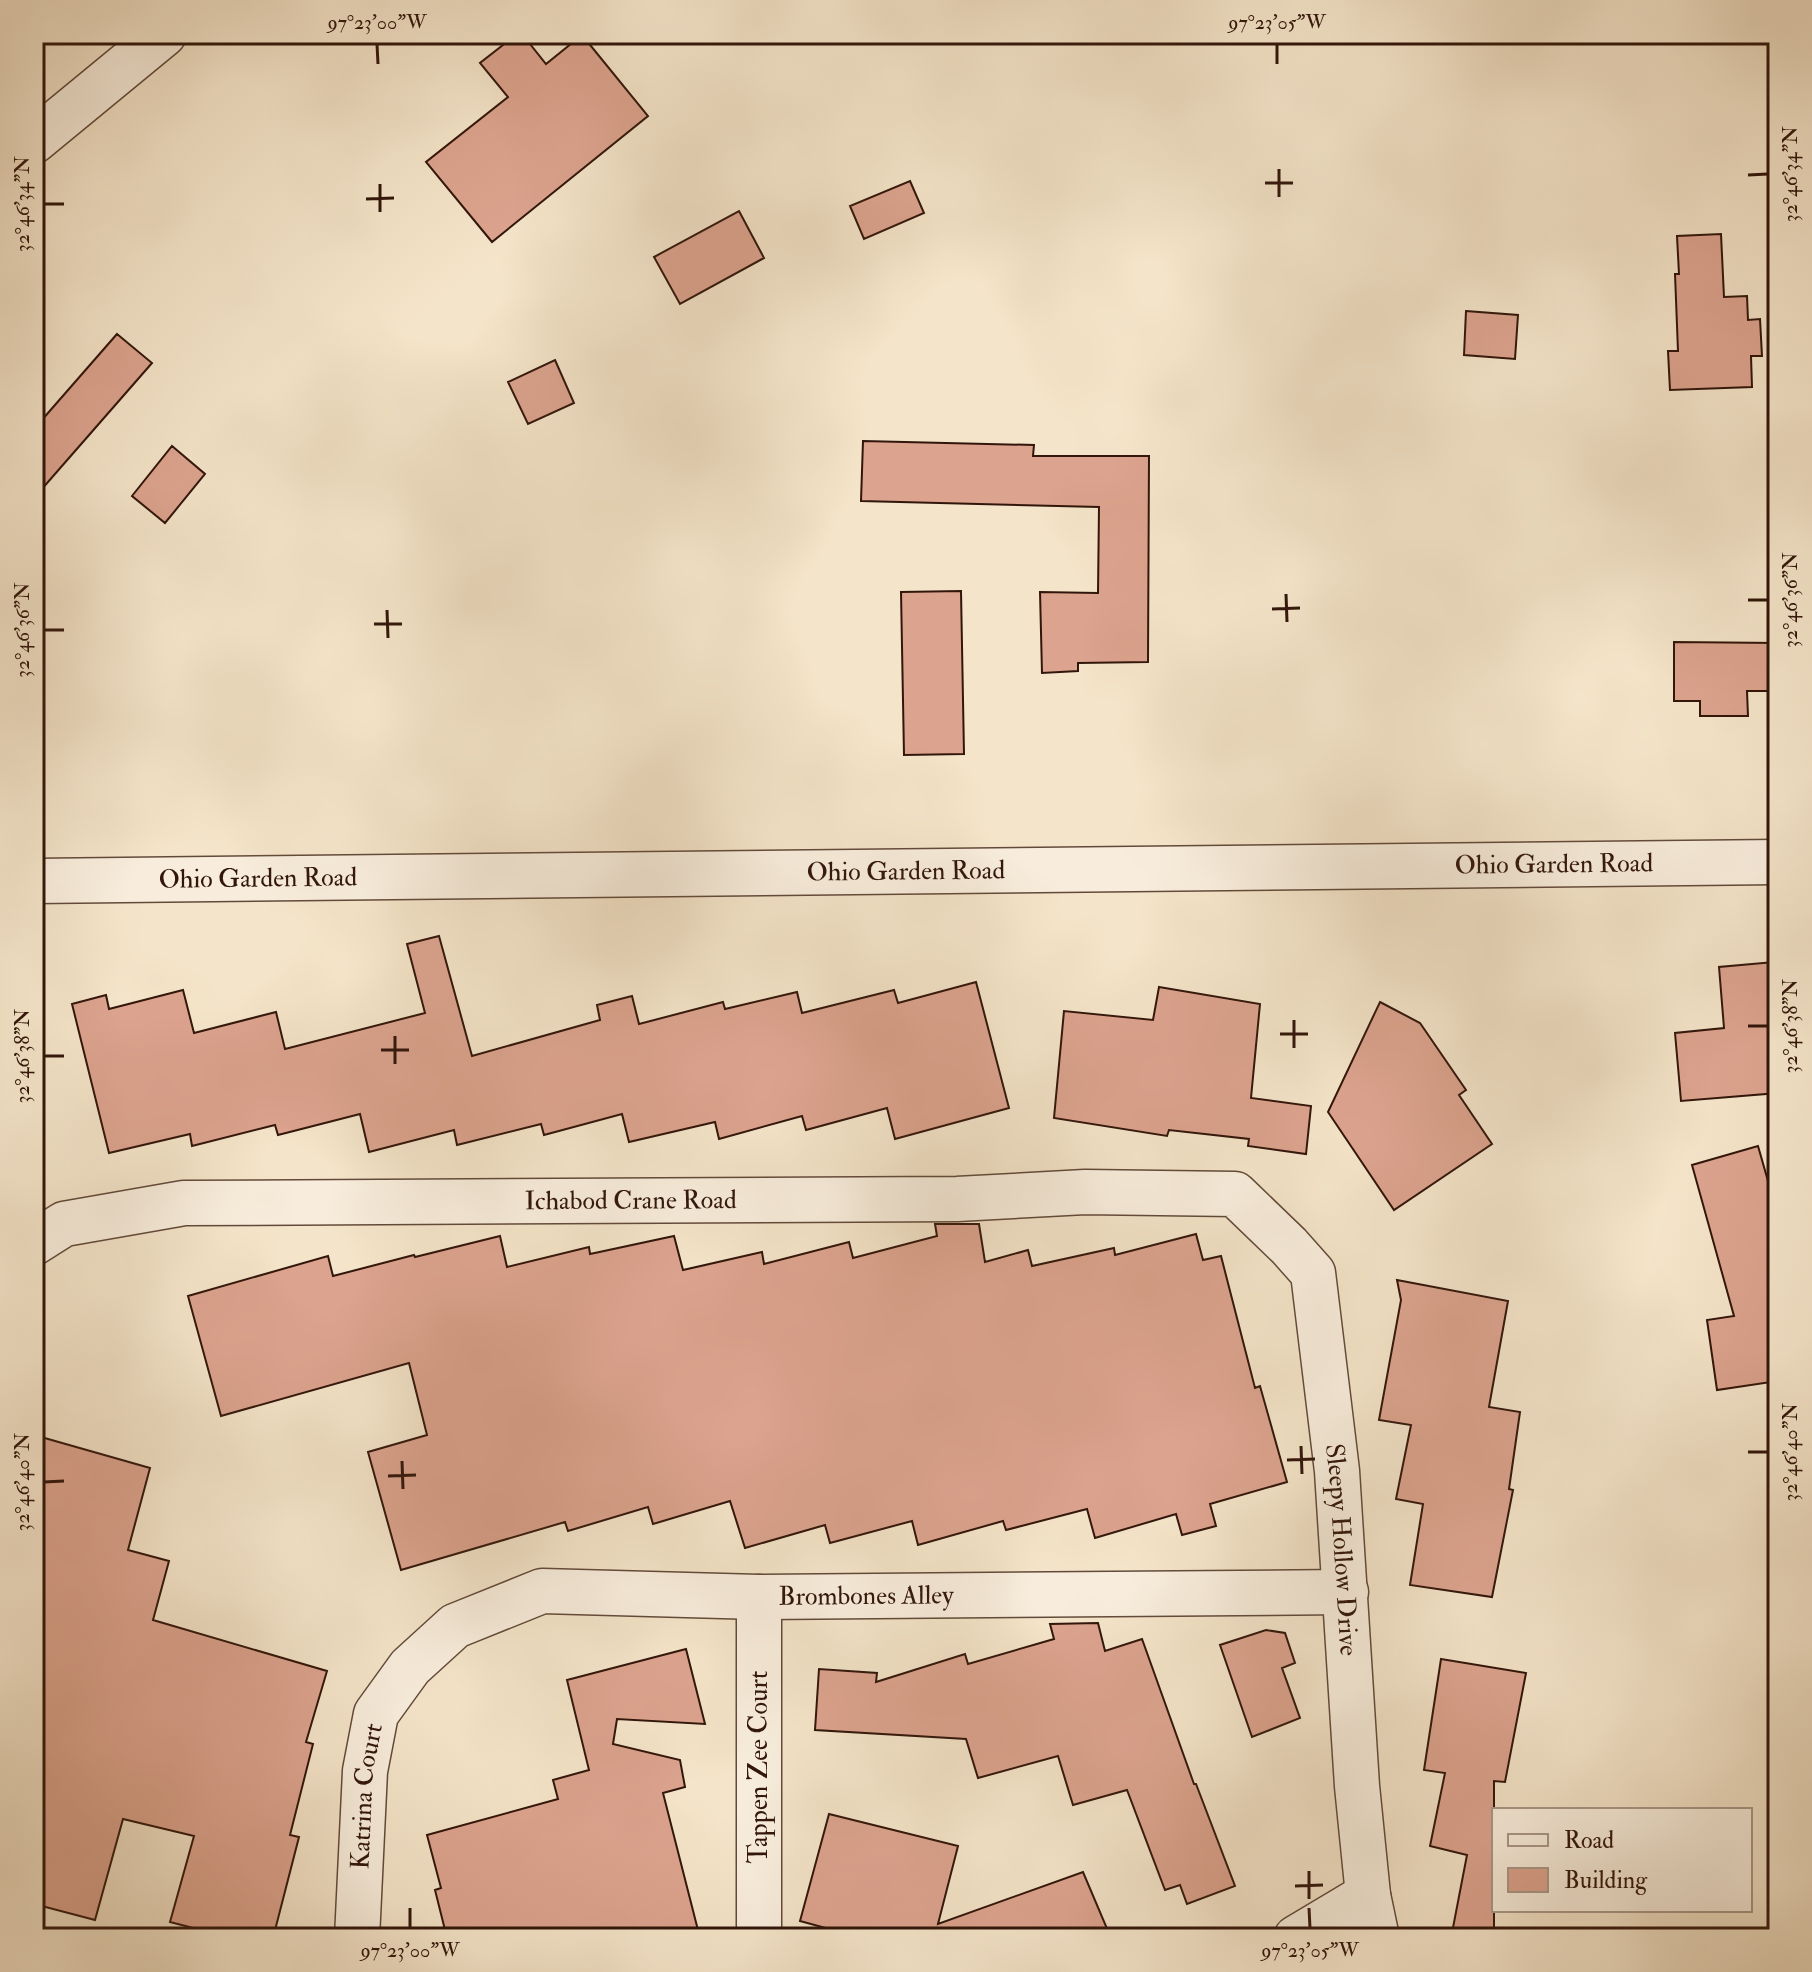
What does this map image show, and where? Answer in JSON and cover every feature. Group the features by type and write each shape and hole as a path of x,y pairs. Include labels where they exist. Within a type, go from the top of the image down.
{"street":[{"path":"34,141 164,34"},
{"name":"Ohio Garden Road","path":"34,881 1778,862"},
{"name":"Ichabod Crane Road","path":"34,1243 64,1224 184,1203 957,1199 1085,1192 1235,1194"},
{"name":"Sleepy Hollow Drive","path":"1235,1194 1313,1273 1337,1471 1357,1786 1368,1895 1377,1938"},
{"name":"Brombones Alley","path":"410,1667 455,1626 542,1591 759,1597 1346,1592"},
{"name":"Tappen Zee Court","path":"759,1597 759,1938"},
{"name":"Katrina Court","path":"357,1938 365,1771 373,1729 376,1714 410,1667"},
{"path":"1296,1938 1368,1895"}],"building":[{"path":"517,34 522,34 546,64 582,35 648,116 492,242 426,162 508,97 480,63"},
{"path":"910,181 924,213 864,239 850,206"},
{"path":"739,211 764,258 680,304 654,257"},
{"path":"1721,234 1724,297 1747,296 1748,320 1760,319 1762,356 1751,356 1752,387 1670,390 1668,351 1678,351 1677,236"},
{"path":"1466,311 1518,315 1515,359 1464,355"},
{"path":"117,334 152,363 34,498 34,429"},
{"path":"555,360 574,403 528,424 508,382"},
{"path":"863,441 1034,445 1033,456 1149,456 1148,662 1078,663 1078,671 1042,673 1040,592 1098,593 1099,507 861,501"},
{"path":"172,446 205,474 165,523 132,496"},
{"path":"961,591 964,754 904,755 901,592"},
{"path":"1674,642 1778,643 1778,691 1747,691 1748,716 1700,716 1700,701 1674,701"},
{"path":"439,936 472,1056 600,1020 597,1005 632,996 639,1024 723,1002 725,1009 797,992 802,1013 894,990 898,1003 976,982 1009,1108 895,1139 887,1108 806,1130 802,1116 719,1139 715,1122 629,1142 622,1114 544,1135 541,1124 457,1145 454,1130 369,1152 360,1114 278,1135 275,1125 192,1146 190,1134 109,1153 72,1004 106,995 109,1009 183,990 194,1033 276,1012 285,1049 425,1013 407,944"},
{"path":"1774,962 1778,1010 1778,1093 1681,1101 1675,1033 1724,1028 1719,967"},
{"path":"1159,987 1260,1004 1251,1098 1311,1106 1306,1154 1248,1146 1249,1139 1169,1130 1167,1136 1054,1118 1064,1011 1153,1020"},
{"path":"1380,1002 1420,1023 1466,1090 1459,1095 1492,1144 1394,1210 1328,1112"},
{"path":"1758,1146 1778,1216 1778,1381 1717,1390 1707,1320 1734,1316 1692,1165"},
{"path":"935,1224 979,1224 985,1262 1028,1250 1032,1266 1114,1248 1115,1255 1196,1234 1203,1260 1221,1256 1255,1388 1260,1386 1287,1482 1210,1504 1216,1526 1182,1535 1176,1514 1095,1538 1087,1509 1006,1530 1003,1521 918,1545 912,1521 830,1543 825,1525 745,1548 730,1501 653,1524 648,1507 568,1531 565,1522 401,1570 368,1452 427,1435 409,1363 221,1416 188,1296 328,1256 333,1276 500,1236 507,1267 589,1247 590,1254 674,1236 683,1270 762,1252 764,1264 849,1242 853,1258 937,1236"},
{"path":"1397,1280 1508,1301 1489,1407 1520,1412 1509,1489 1513,1490 1492,1597 1410,1585 1423,1504 1396,1499 1411,1425 1379,1420 1401,1300"},
{"path":"34,1435 150,1468 128,1550 169,1561 153,1620 327,1671 306,1742 313,1744 290,1835 299,1837 273,1938 232,1938 170,1922 194,1836 123,1819 95,1920 34,1904"},
{"path":"1098,1623 1105,1651 1142,1639 1194,1784 1235,1886 1187,1904 1180,1885 1165,1890 1127,1790 1073,1805 1058,1756 978,1778 966,1739 815,1730 819,1669 877,1673 876,1682 965,1654 968,1664 1054,1639 1050,1624"},
{"path":"1266,1630 1285,1633 1295,1663 1282,1668 1300,1718 1252,1737 1220,1645"},
{"path":"686,1649 705,1724 617,1719 613,1744 680,1760 685,1787 663,1793 700,1938 447,1938 435,1890 441,1888 427,1835 558,1799 553,1780 589,1770 567,1680"},
{"path":"1441,1659 1526,1673 1505,1782 1494,1781 1494,1938 1451,1938 1467,1855 1430,1846 1445,1773 1424,1770"},
{"path":"829,1814 958,1846 938,1924 1083,1872 1111,1938 862,1938 800,1921"}]}
